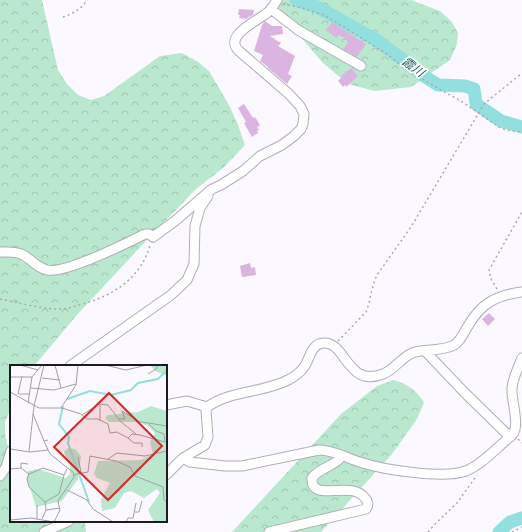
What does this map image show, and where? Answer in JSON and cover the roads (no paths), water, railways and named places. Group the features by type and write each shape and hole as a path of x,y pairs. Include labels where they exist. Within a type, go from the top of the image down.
{"street":[{"path":"0,252 20,253 40,267 52,271 108,252 146,234 149,234 152,237 175,221 212,189 243,171 260,156 282,145 298,132 303,124 304,114 300,106 290,94 239,51 234,45 236,38 242,31 271,10 277,0"},
{"path":"271,10 298,30 361,66"},
{"path":"71,365 171,296 187,280 194,264 195,226 200,208 212,189"},
{"path":"167,405 187,402 207,406 222,398 287,381 300,372 305,366 314,348 324,342 335,346 350,367 361,375 373,377 384,374 413,353 447,348 454,345 459,341 473,316 480,310 502,295 522,292"},
{"path":"425,351 510,437"},
{"path":"182,458 190,462 236,466 319,450 332,451 349,459 377,467 443,474 467,470 481,462 517,431 518,422 512,386 522,358"},
{"path":"167,474 182,458 202,448 207,441 207,406"},
{"path":"0,476 6,467 10,454"},
{"path":"268,532 366,509 368,506 368,501 360,492 346,489 320,491 314,488 312,484 312,478 316,472 339,460 342,456"},
{"path":"44,532 67,522"}],"waterway":[{"name":"霞川","path":"296,0 317,7 378,41 438,85 465,86 474,89 476,104 501,121 522,127"},
{"name":"霞川","path":"499,532 510,522 522,518"}]}
